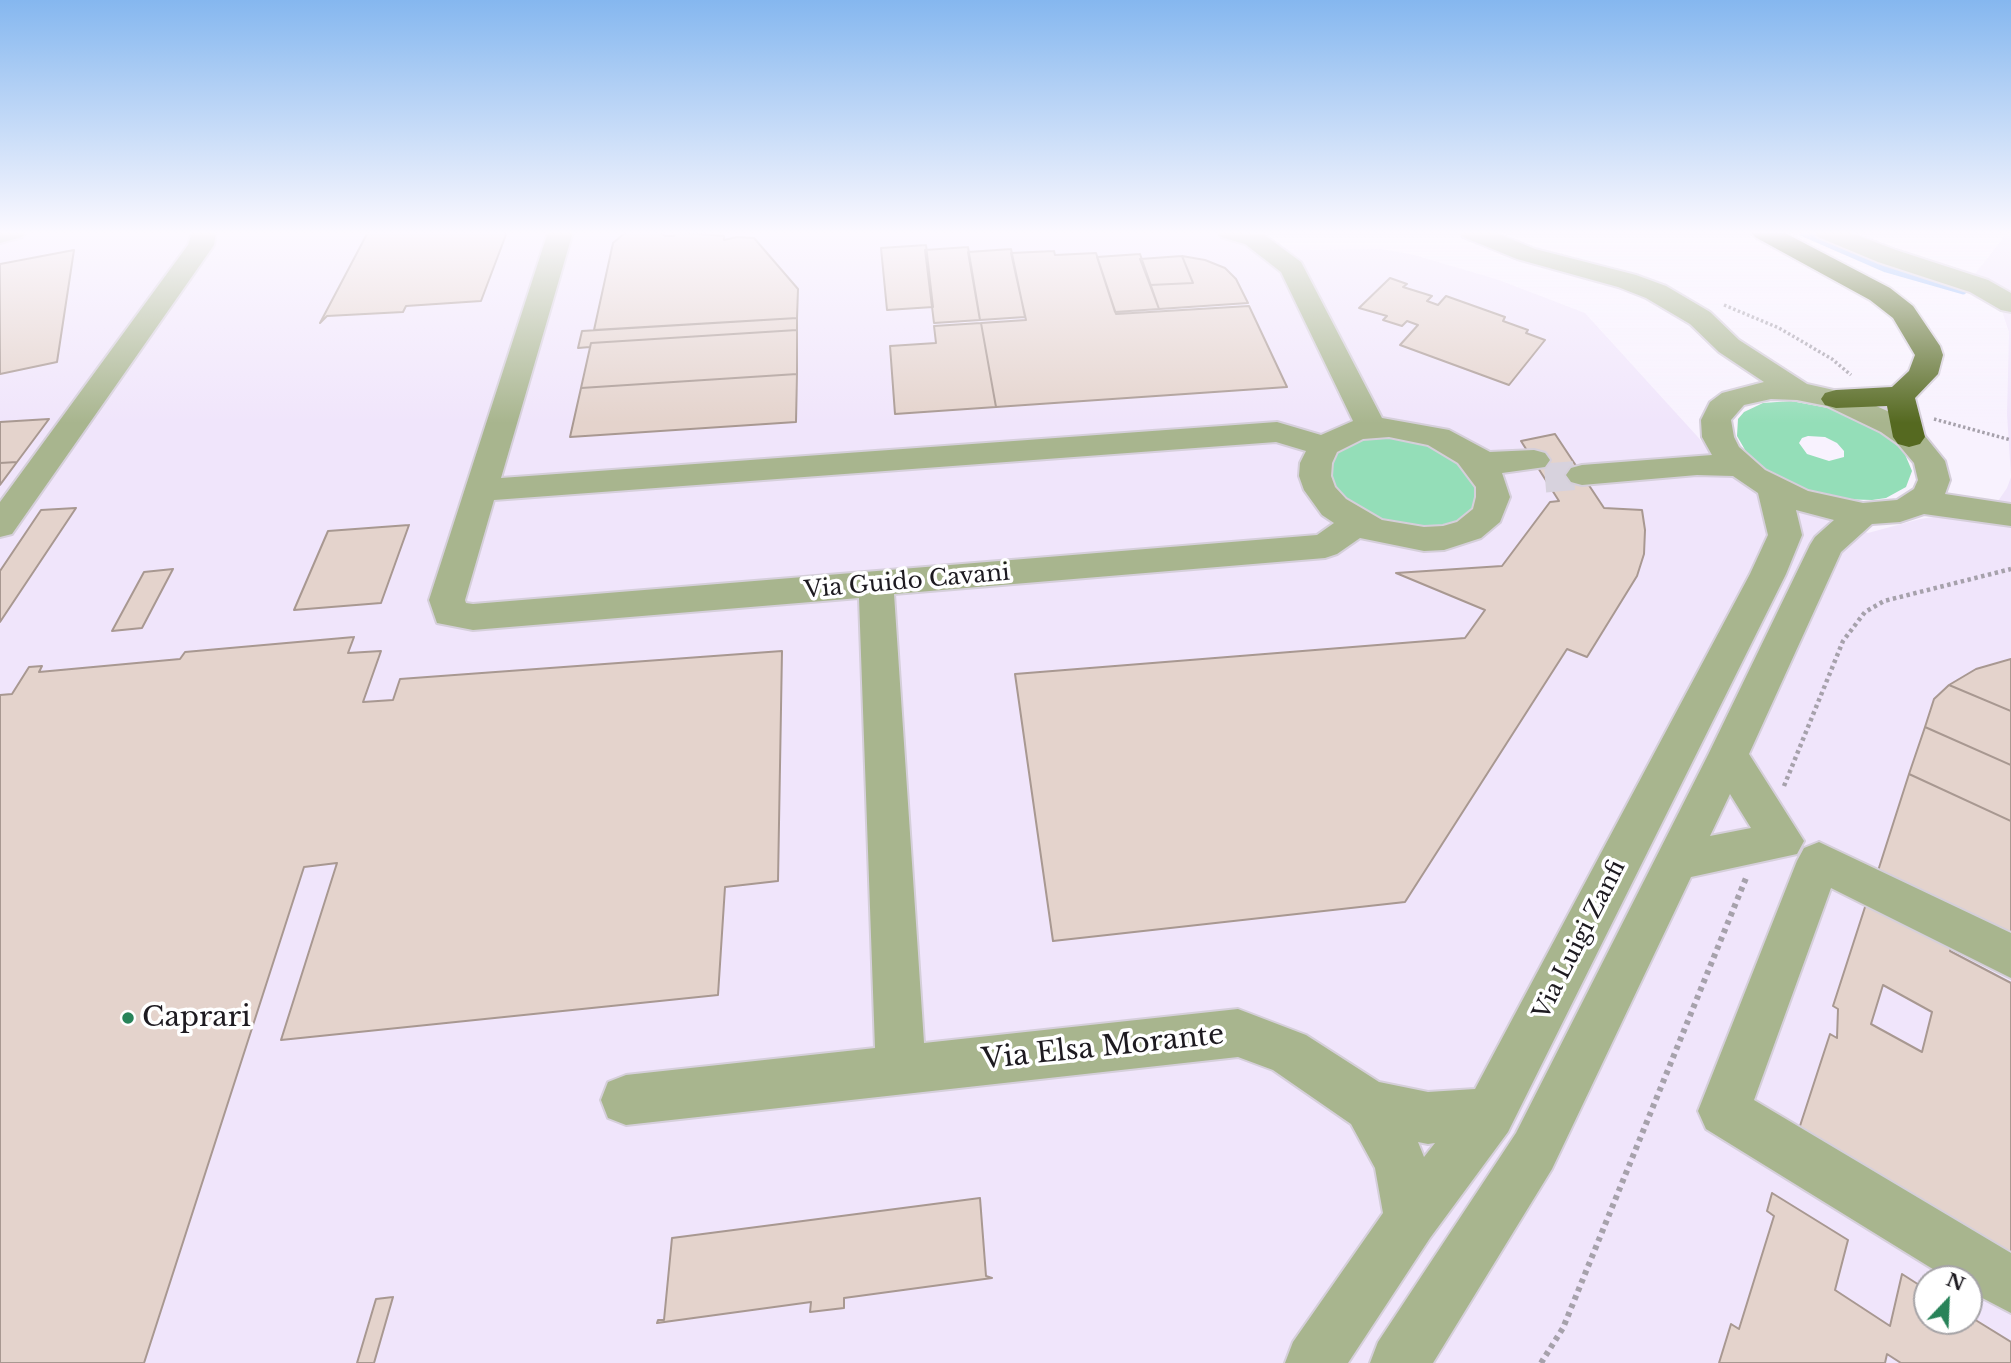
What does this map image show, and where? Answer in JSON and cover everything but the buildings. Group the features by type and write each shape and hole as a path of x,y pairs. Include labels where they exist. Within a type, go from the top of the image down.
{"highway":[{"path":"1836,399 1897,410 1923,374 1928,355 1921,336 1903,312 1881,296"}],"street":[{"path":"0,526 165,296"},
{"path":"540,296 479,490 1277,432 1324,446"},
{"path":"1306,296 1372,428"},
{"path":"1662,296 1700,318 1729,346 1797,391"},
{"path":"1729,346 1749,393"},
{"path":"1757,477 1727,453 1718,437 1716,420 1721,409 1733,399 1749,393 1797,391 1836,399 1875,415 1897,410 1922,450 1927,488"},
{"path":"1372,428 1422,432 1456,446 1486,474 1493,497 1488,514 1469,530 1444,538 1402,537 1357,523 1335,507 1321,490 1315,476 1316,463 1324,446 1346,433 1372,428"},
{"path":"1718,437 1682,451 1576,466 1697,465 1757,477 1822,507 1863,514 1900,511 1927,488"},
{"path":"1469,456 1487,462 1539,469 1492,487"},
{"name":"Via Luigi Zanfi","path":"1314,1363 1411,1219 1490,1114 1772,564 1785,535 1757,477"},
{"path":"1927,488 2004,514"},
{"name":"Via Guido Cavani","path":"479,490 447,600 450,614 473,617 1325,546 1357,523"},
{"path":"1399,1363 1534,1150 1728,755 1827,545 1863,514"},
{"path":"876,585 901,1069"},
{"path":"1728,755 1782,842 2011,956"},
{"path":"1676,862 1782,842"},
{"path":"1782,842 1724,1111 2011,1285"},
{"name":"Via Elsa Morante","path":"626,1100 1238,1033 1289,1052 1369,1106"},
{"path":"1369,1106 1428,1118 1490,1114"},
{"path":"1369,1106 1399,1162 1411,1219"}],"path":[{"path":"1714,301 1779,328 1832,359 1897,410 2011,440"},
{"path":"1541,1363 1563,1328 1782,842 1843,640 1866,612 1884,601 2011,569"}],"shaded area":[{"path":"0,296 1540,296 1585,313 1737,480 1868,533 1920,519 1960,513 1985,520 2007,488 2011,477 2011,1363 0,1363"},
{"path":"1992,296 2011,296 2011,476 2007,414 2009,332 2000,305"}],"green space":[{"path":"1791,401 1839,410 1871,424 1904,452 1912,471 1906,487 1886,498 1839,499 1803,489 1758,465 1748,455 1737,436 1738,419 1744,412 1763,403","holes":["1808,436 1825,437 1837,443 1844,451 1844,457 1829,461 1807,454 1799,443 1802,438"]},
{"path":"1407,436 1448,451 1479,486 1475,509 1459,523 1421,531 1364,517 1333,488 1328,465 1335,451 1363,437"}],"tunnel":[{"path":"1545,478 1582,475"}],"place":[{"name":"Caprari","path":"128,1018"}]}
